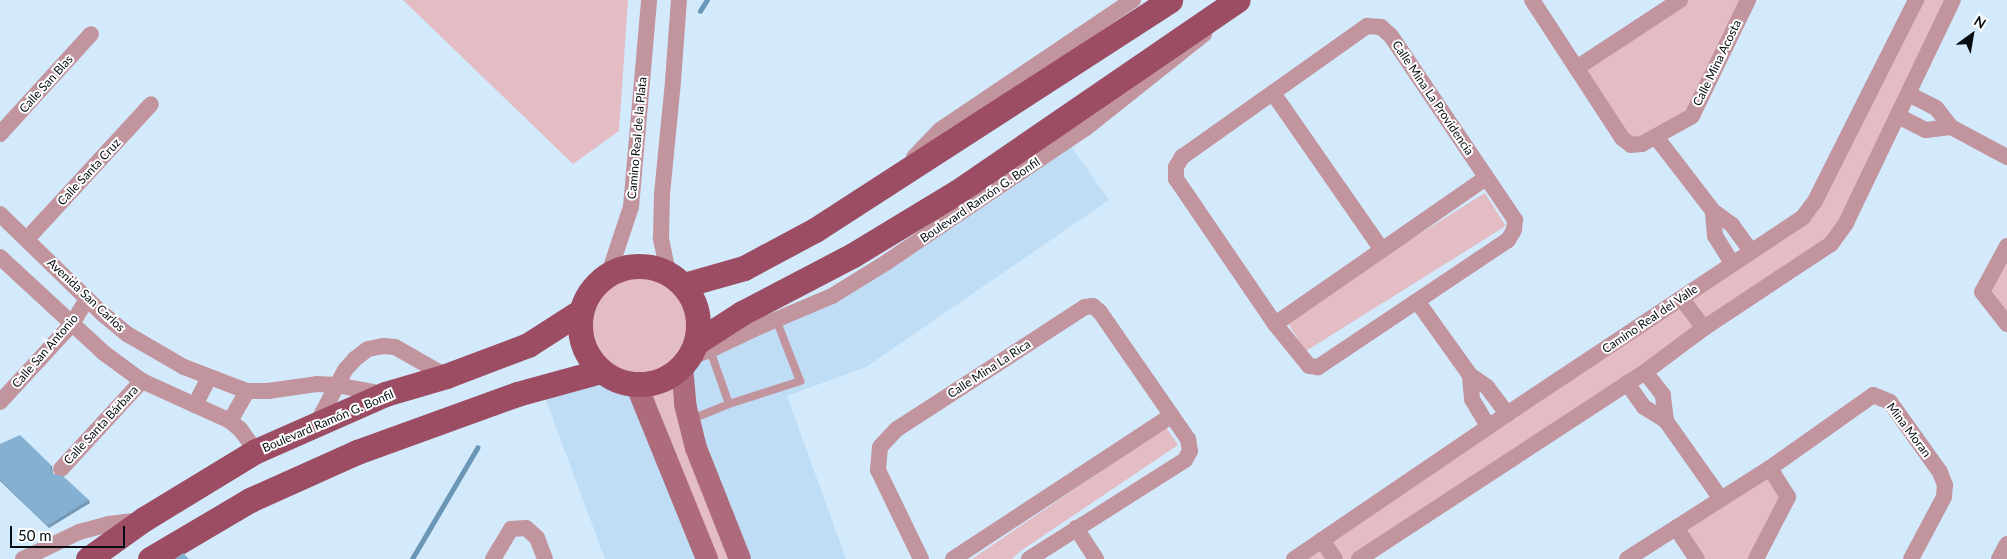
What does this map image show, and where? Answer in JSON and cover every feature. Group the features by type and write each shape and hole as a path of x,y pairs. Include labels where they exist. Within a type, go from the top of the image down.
{"main road":[{"path":"676,278 744,268 816,230 1170,0"},
{"name":"Boulevard Ramón G. Bonfil","path":"695,354 742,313 853,255 957,192 1237,0"},
{"path":"695,354 674,374 655,382 636,384 618,380 602,371 589,356 581,339 581,311 594,285 609,273 628,266 648,266 676,278 695,302 699,322 695,354 685,404 696,448 740,559"},
{"name":"Boulevard Ramón G. Bonfil","path":"88,559 144,519 256,451 385,394 446,376 528,345 581,311"},
{"path":"150,559 250,500 357,452 517,394 602,371"},
{"path":"636,384 707,559"}],"street":[{"name":"Camino Real de la Plata","path":"609,273 631,207 649,0"},
{"path":"676,278 661,238 662,194 674,81 679,0"},
{"path":"886,185 940,130 1133,0"},
{"name":"Boulevard Ramón G. Bonfil","path":"695,354 832,296 887,262 1086,128 1181,55 1243,0"},
{"name":"Calle Mina Acosta","path":"1532,0 1578,67 1622,138 1631,145 1642,144 1692,116 1748,0"},
{"path":"1578,67 1680,0"},
{"name":"Camino Real del Valle","path":"1294,559 1488,426 1803,217 1815,201 1916,0"},
{"path":"1359,559 1645,372 1704,328 1831,244 1846,223 1954,0"},
{"name":"Calle Mina La Providencia","path":"1367,26 1381,27 1391,36 1486,178 1515,220 1514,230 1508,240 1318,367 1309,366 1302,360 1275,324 1176,178 1176,167 1182,157 1367,26"},
{"name":"Calle San Blas","path":"0,134 91,34"},
{"path":"1273,93 1382,250"},
{"path":"1908,94 1936,108 1951,127 2007,157"},
{"name":"Calle Santa Cruz","path":"27,239 151,104"},
{"path":"1898,116 1926,130 1951,127"},
{"path":"1656,137 1713,211 1732,225 1751,251"},
{"path":"1275,324 1486,178"},
{"path":"1713,211 1715,236 1732,263"},
{"name":"Avenida San Carlos","path":"0,214 87,299 128,334 156,353 208,378 247,391 316,384 336,385 385,394"},
{"path":"2007,246 1982,292 2007,324"},
{"path":"2,262 72,324 142,381 230,421 240,429 256,451"},
{"name":"Calle San Antonio","path":"0,402 72,324 87,299"},
{"path":"1682,299 1704,328"},
{"path":"1417,301 1470,375 1487,387 1506,414"},
{"name":"Calle Mina La Rica","path":"921,559 878,470 880,447 897,429 1084,307 1093,306 1100,312 1188,439 1190,450 1185,460 1029,559"},
{"path":"316,425 336,385 355,359 368,349 383,346 395,347 412,354 446,376"},
{"path":"1645,372 1663,395 1666,421"},
{"path":"1470,375 1472,399 1488,426"},
{"path":"195,405 208,378"},
{"name":"Calle Santa Bárbara","path":"61,469 142,381"},
{"path":"1627,383 1644,407 1666,421 1721,499"},
{"path":"230,421 247,391"},
{"name":"Mina Moran","path":"1627,559 1770,468 1873,395 1882,397 1890,402 1940,472 1945,485 1944,496 1911,559"},
{"path":"953,559 1171,416"},
{"path":"1756,559 1788,497 1770,468"},
{"path":"23,559 78,532 109,524 144,519"},
{"path":"493,559 511,529 526,528 537,538 545,559"},
{"path":"1076,528 1096,559"},
{"path":"1676,528 1697,559"},
{"path":"1322,540 1335,559"},
{"path":"1999,559 2007,544"}],"lane":[{"path":"689,420 729,404 800,381 776,320"},
{"path":"695,354 729,404"}],"shaded area":[{"path":"403,0 628,0 619,131 573,164"},
{"path":"1680,0 1748,0 1692,116 1631,145 1578,67"},
{"path":"1916,0 1953,0 1831,244 1359,559 1294,559 1803,217"},
{"path":"1067,141 1109,200 866,367 787,396 846,559 740,559 696,448 690,357 832,296"},
{"path":"1485,193 1506,226 1306,351 1285,318"},
{"path":"2007,246 2007,324 1982,292"},
{"path":"628,266 648,266 668,272 684,285 695,302 699,330 683,366 740,559 707,559 636,384 618,380 601,371 589,356 581,339 580,320 584,301 594,285 609,273"},
{"path":"601,371 618,380 636,384 707,559 605,559 541,387"},
{"path":"1166,427 1178,445 1019,552 1012,559 972,559"},
{"path":"1770,468 1788,497 1756,559 1697,559 1676,528"}],"building":[{"path":"20,435 50,464 52,474 63,476 89,500 47,526 0,480 0,444"},
{"path":"183,553 189,559 175,559"}],"waterway":[{"path":"700,11 707,0"},
{"path":"412,559 477,448"}]}
